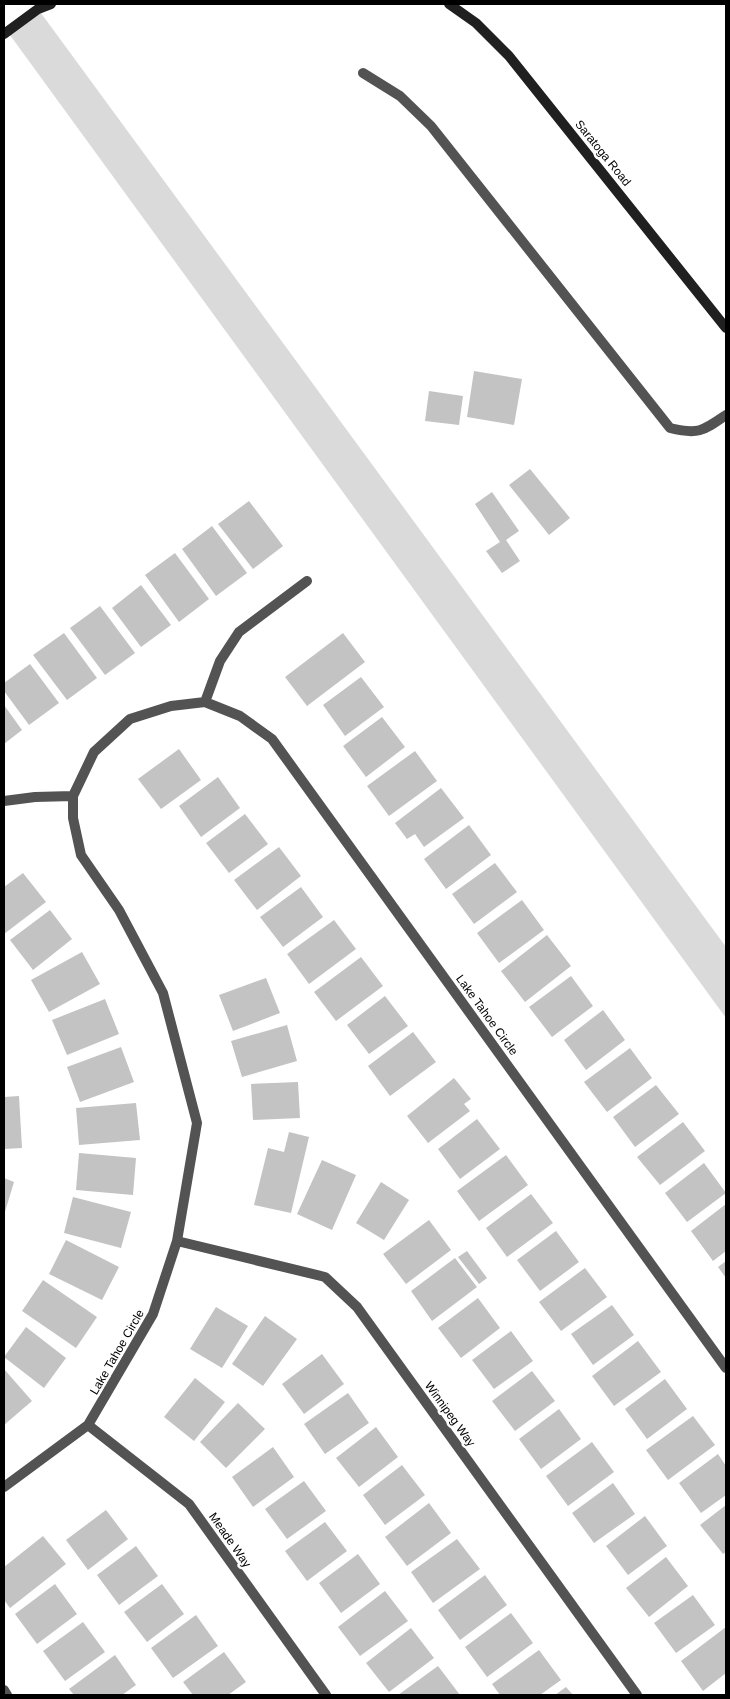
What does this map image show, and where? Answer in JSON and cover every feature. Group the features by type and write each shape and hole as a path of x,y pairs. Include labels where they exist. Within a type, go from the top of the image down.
{"street":[{"path":"4,34 38,9 51,4"},
{"name":"Saratoga Road","path":"449,4 476,23 509,56 726,328"},
{"path":"363,73 400,96 431,126 670,428 690,433 708,428 726,414"},
{"path":"205,702 220,661 239,632 307,581"},
{"name":"Lake Tahoe Circle","path":"4,1487 88,1425 153,1314 177,1241 197,1123 164,993 120,910 81,855 73,818 73,796 94,752 130,719 171,706 205,702 240,716 272,739 726,1368"},
{"path":"4,801 35,797 73,796"},
{"name":"Winnipeg Way","path":"177,1241 324,1278 357,1307 637,1695"},
{"name":"Meade Way","path":"88,1425 189,1504 326,1695"},
{"path":"4,1690 7,1695"}],"shaded area":[{"path":"38,9 726,947 726,1018 7,31"}],"building":[{"path":"474,371 522,379 514,425 467,417"},
{"path":"429,391 463,396 459,425 425,421"},
{"path":"530,469 570,518 549,535 509,485"},
{"path":"492,492 519,531 506,540 520,561 502,573 486,551 500,542 475,504"},
{"path":"249,501 283,546 253,569 218,524"},
{"path":"212,526 247,573 216,596 182,549"},
{"path":"175,553 209,599 179,622 145,575"},
{"path":"141,585 171,625 141,647 112,608"},
{"path":"100,606 135,653 105,675 70,628"},
{"path":"64,633 97,678 67,700 33,655"},
{"path":"343,633 365,662 307,706 285,677"},
{"path":"30,664 59,703 29,725 4,691 4,683"},
{"path":"361,677 384,707 345,736 323,705"},
{"path":"4,705 22,730 4,744"},
{"path":"382,717 405,747 366,777 343,746"},
{"path":"179,749 201,780 161,809 138,779"},
{"path":"415,751 437,781 389,816 367,786"},
{"path":"218,777 240,808 201,837 179,806"},
{"path":"441,788 464,818 424,847 415,834 407,839 395,823"},
{"path":"245,814 268,844 229,873 206,843"},
{"path":"469,825 491,855 446,889 424,859"},
{"path":"279,847 301,876 257,910 234,880"},
{"path":"495,863 517,892 474,924 452,894"},
{"path":"23,873 46,902 4,934 4,887"},
{"path":"301,887 323,917 283,947 260,917"},
{"path":"522,900 544,930 499,963 477,933"},
{"path":"50,910 72,939 33,970 10,940"},
{"path":"334,920 356,949 309,984 287,954"},
{"path":"547,935 571,966 525,1002 501,971"},
{"path":"82,952 100,984 49,1012 31,980"},
{"path":"361,957 383,986 336,1021 314,992"},
{"path":"571,976 593,1006 552,1037 529,1007"},
{"path":"266,978 280,1013 233,1031 219,995"},
{"path":"385,996 408,1026 369,1054 347,1025"},
{"path":"105,999 119,1034 67,1055 52,1020"},
{"path":"603,1010 625,1040 586,1070 564,1040"},
{"path":"287,1025 297,1061 242,1077 231,1041"},
{"path":"413,1032 436,1062 390,1096 368,1066"},
{"path":"121,1047 134,1082 80,1102 67,1067"},
{"path":"630,1048 652,1078 607,1112 584,1082"},
{"path":"454,1078 471,1099 464,1104 470,1111 428,1143 407,1116"},
{"path":"298,1082 300,1118 253,1120 251,1084"},
{"path":"656,1085 679,1114 635,1147 613,1117"},
{"path":"19,1096 22,1148 4,1149 4,1097"},
{"path":"136,1103 140,1140 79,1145 76,1108"},
{"path":"477,1119 500,1149 460,1179 438,1149"},
{"path":"683,1122 705,1151 660,1185 637,1157"},
{"path":"289,1132 309,1137 291,1213 254,1205 268,1148 284,1152"},
{"path":"79,1153 136,1158 133,1195 76,1190"},
{"path":"506,1155 528,1185 479,1221 457,1191"},
{"path":"322,1160 356,1175 332,1230 297,1214"},
{"path":"704,1163 726,1193 687,1222 665,1193"},
{"path":"4,1178 14,1182 4,1215"},
{"path":"381,1182 409,1200 384,1240 356,1223"},
{"path":"531,1194 553,1223 507,1257 486,1228"},
{"path":"73,1197 131,1212 121,1248 64,1233"},
{"path":"726,1204 726,1251 713,1261 691,1231"},
{"path":"429,1220 451,1250 406,1284 383,1254"},
{"path":"556,1231 579,1262 540,1291 517,1260"},
{"path":"66,1240 119,1267 102,1300 49,1274"},
{"path":"467,1251 487,1278 479,1284 458,1257"},
{"path":"455,1258 477,1287 432,1321 411,1291"},
{"path":"726,1261 726,1278 718,1267"},
{"path":"585,1268 607,1297 561,1331 539,1302"},
{"path":"43,1280 97,1317 76,1348 22,1311"},
{"path":"478,1298 500,1328 461,1358 438,1328"},
{"path":"612,1305 634,1335 593,1365 571,1334"},
{"path":"216,1307 248,1326 222,1368 190,1349"},
{"path":"265,1316 297,1339 263,1386 232,1364"},
{"path":"26,1327 66,1358 44,1388 4,1357"},
{"path":"511,1331 533,1361 494,1389 472,1360"},
{"path":"638,1341 661,1372 614,1406 592,1376"},
{"path":"322,1354 344,1384 304,1414 282,1384"},
{"path":"4,1369 32,1401 4,1425"},
{"path":"532,1371 555,1401 515,1431 492,1401"},
{"path":"195,1378 225,1402 194,1441 164,1417"},
{"path":"665,1379 687,1409 647,1439 625,1409"},
{"path":"348,1393 369,1423 325,1454 304,1424"},
{"path":"238,1403 265,1429 226,1468 200,1442"},
{"path":"559,1409 581,1439 541,1469 519,1439"},
{"path":"693,1416 715,1445 668,1480 646,1450"},
{"path":"376,1427 398,1457 359,1487 336,1458"},
{"path":"592,1442 614,1472 568,1506 546,1476"},
{"path":"273,1447 294,1477 253,1507 232,1477"},
{"path":"718,1454 726,1466 726,1495 701,1513 679,1483"},
{"path":"402,1465 425,1495 385,1525 363,1495"},
{"path":"304,1481 326,1511 287,1539 265,1509"},
{"path":"613,1483 635,1514 594,1543 572,1513"},
{"path":"429,1503 451,1533 407,1566 385,1537"},
{"path":"726,1505 726,1552 723,1554 700,1525"},
{"path":"106,1510 128,1539 88,1570 66,1540"},
{"path":"645,1516 667,1546 628,1575 606,1546"},
{"path":"325,1522 347,1551 307,1581 285,1551"},
{"path":"43,1536 66,1564 10,1608 4,1600 4,1567"},
{"path":"457,1539 480,1569 433,1603 411,1572"},
{"path":"136,1546 158,1576 119,1605 97,1575"},
{"path":"358,1554 380,1584 341,1613 319,1583"},
{"path":"666,1557 688,1586 649,1617 626,1588"},
{"path":"485,1575 507,1605 460,1640 438,1610"},
{"path":"55,1584 77,1614 37,1644 15,1614"},
{"path":"162,1584 184,1614 147,1642 124,1612"},
{"path":"385,1591 408,1621 360,1656 338,1627"},
{"path":"693,1595 715,1625 676,1653 654,1623"},
{"path":"511,1613 533,1643 487,1677 465,1647"},
{"path":"196,1615 218,1646 173,1678 151,1648"},
{"path":"83,1622 105,1652 65,1681 43,1651"},
{"path":"726,1627 726,1673 703,1691 681,1661"},
{"path":"411,1628 434,1658 389,1692 366,1663"},
{"path":"539,1650 561,1680 540,1695 500,1695 492,1684"},
{"path":"224,1652 246,1682 228,1695 193,1695 183,1682"},
{"path":"115,1655 136,1685 122,1695 74,1695 69,1689"},
{"path":"438,1666 460,1695 398,1695"},
{"path":"566,1687 573,1695 555,1695"}]}
